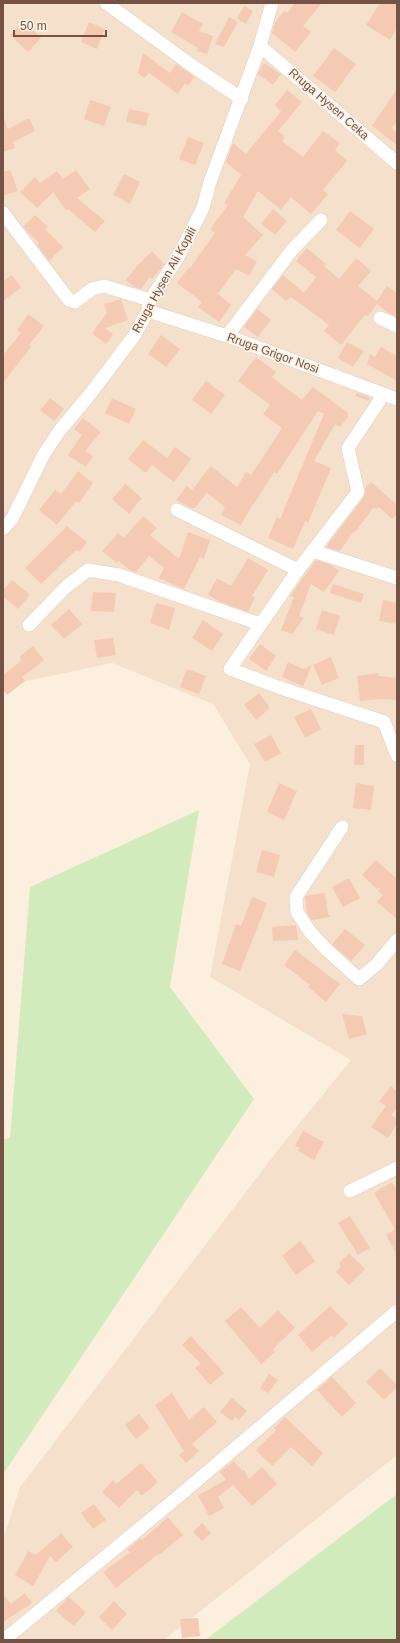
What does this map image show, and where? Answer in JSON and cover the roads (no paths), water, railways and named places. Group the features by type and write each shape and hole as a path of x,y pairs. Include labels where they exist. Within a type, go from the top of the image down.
{"street":[{"path":"106,3 242,99"},
{"name":"Rruga Hysen Ali Kopili","path":"3,529 12,519 44,454 60,430 91,393 129,342 177,259 203,208 210,182 242,99 260,46 272,3"},
{"name":"Rruga Hysen Ceka","path":"260,46 397,163"},
{"name":"Rruga Grigor Nosi","path":"3,213 69,300 75,302 92,289 104,286 149,306 397,399"},
{"path":"227,336 292,250 321,220"},
{"path":"380,318 397,326"},
{"path":"384,394 348,448 358,492 298,570 230,669 278,687 384,722 397,755"},
{"path":"177,510 298,570"},
{"path":"313,551 397,578"},
{"path":"29,625 67,586 88,570 119,575 260,624"},
{"path":"342,827 296,897 297,912 310,932 327,950 359,979 377,964 397,940"},
{"path":"350,1191 397,1168"},
{"path":"4,1640 179,1496 397,1311"}]}
